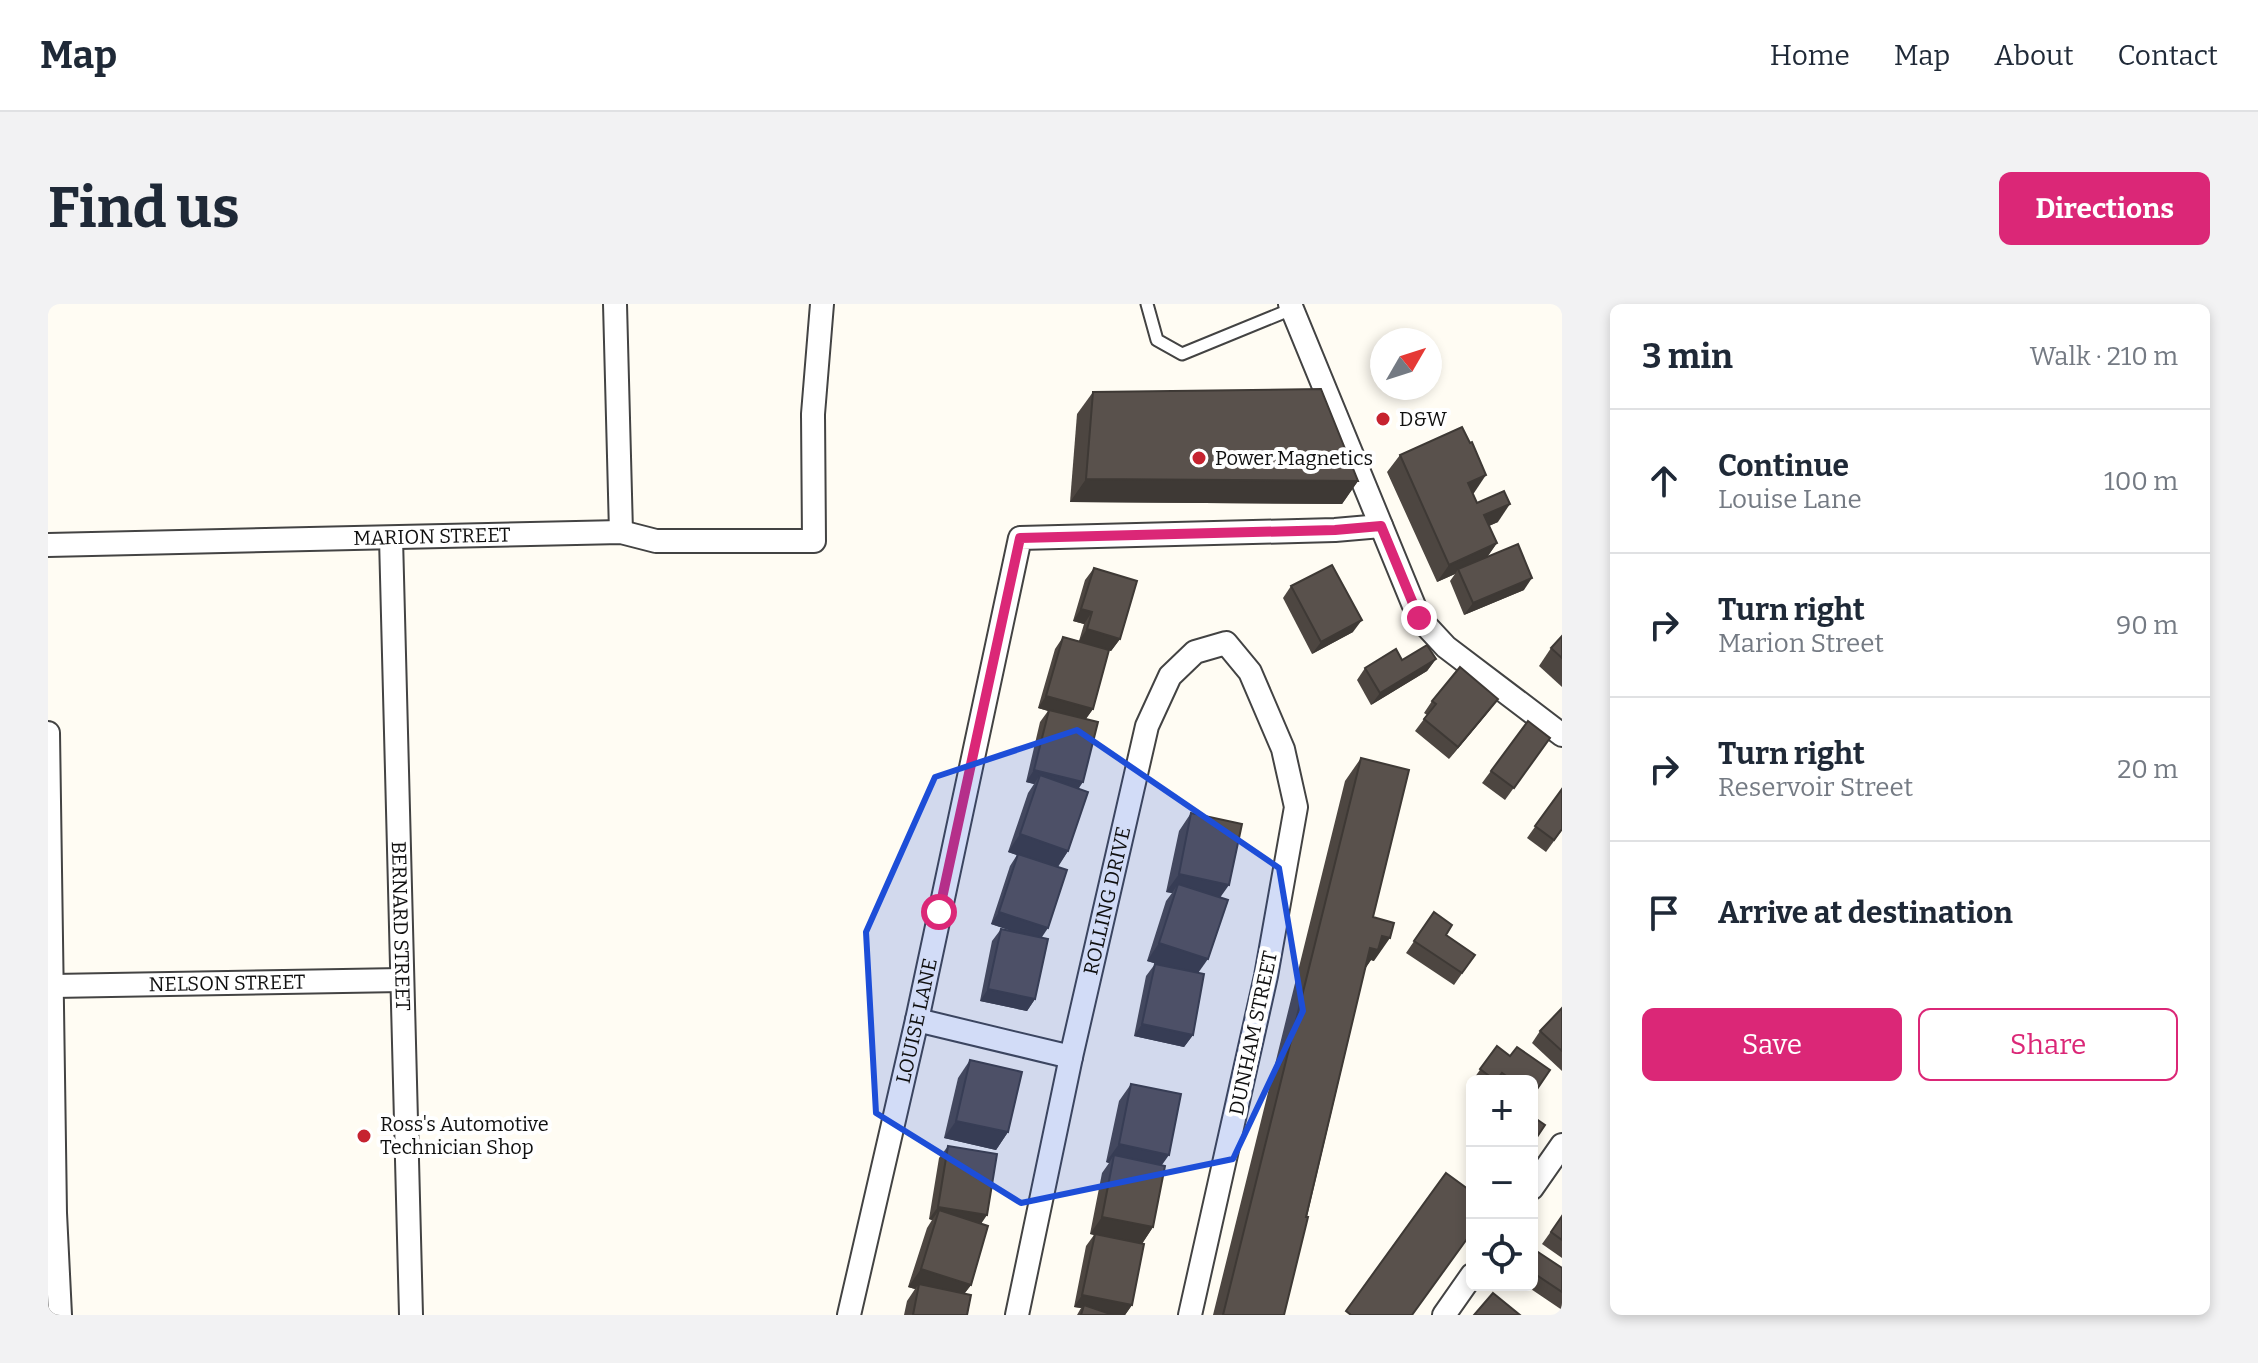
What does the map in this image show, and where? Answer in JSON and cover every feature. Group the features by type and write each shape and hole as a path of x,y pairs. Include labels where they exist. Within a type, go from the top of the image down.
{"street":[{"path":"615,304 621,532"},
{"name":"MARION STREET","path":"48,545 621,532 656,541 814,541 813,414 822,304"},
{"path":"1291,306 1419,618 1446,647 1562,735"},
{"name":"LOUISE LANE","path":"849,1315 917,1020 1020,538 1335,530 1381,526"},
{"name":"BERNARD STREET","path":"391,538 411,1315"},
{"name":"ROLLING DRIVE","path":"1017,1315 1071,1057 1147,726 1170,676 1195,652 1226,643 1250,672 1283,749"},
{"path":"48,733 55,1213 60,1315"},
{"name":"DUNHAM STREET","path":"1190,1315 1266,976 1296,807 1283,749"},
{"name":"NELSON STREET","path":"53,986 402,980"},
{"path":"917,1020 1071,1057"},
{"path":"1538,1179 1562,1145"},
{"path":"1444,1315 1466,1284"}],"lane":[{"path":"1147,304 1157,340 1182,354 1291,306"}],"highlighted area":[{"path":"1077,730 1279,868 1303,1011 1233,1159 1021,1203 876,1113 866,932 935,777"}],"building":[{"name":"Power Magnetics","path":"1321,389 1358,481 1086,479 1093,392"},
{"path":"1462,427 1486,475 1468,483 1477,503 1504,491 1510,504 1484,515 1497,543 1449,565 1400,455"},
{"path":"1518,544 1532,578 1473,603 1458,569"},
{"path":"1332,565 1362,620 1321,642 1291,586"},
{"path":"1094,568 1137,581 1120,639 1087,629 1092,612 1081,609"},
{"path":"1562,636 1562,658 1551,648"},
{"path":"1063,637 1109,650 1093,709 1046,696"},
{"path":"1427,645 1436,659 1380,693 1365,668 1396,649 1402,660"},
{"path":"1460,667 1498,699 1458,747 1424,719 1436,704 1432,701"},
{"path":"1049,710 1098,722 1083,782 1034,770"},
{"path":"1528,721 1550,738 1514,788 1491,771"},
{"path":"1361,758 1409,770 1373,917 1394,923 1390,938 1382,936 1378,950 1370,948 1284,1315 1223,1315"},
{"path":"1040,775 1088,792 1068,851 1020,834"},
{"path":"1562,789 1562,829 1554,840 1535,826"},
{"path":"1191,813 1242,824 1229,885 1179,874"},
{"path":"1018,854 1067,870 1048,928 999,912"},
{"path":"1178,884 1228,900 1208,959 1159,943"},
{"path":"1434,912 1452,925 1446,935 1475,955 1462,973 1414,941"},
{"path":"1001,929 1048,939 1035,999 988,989"},
{"path":"1155,964 1204,974 1193,1035 1142,1024"},
{"path":"1562,1008 1562,1051 1540,1031"},
{"path":"1497,1046 1510,1056 1517,1047 1550,1070 1538,1088 1538,1075 1488,1075 1480,1069"},
{"path":"970,1060 1022,1072 1008,1132 956,1121"},
{"path":"1131,1084 1181,1094 1169,1155 1119,1144"},
{"path":"1538,1120 1545,1125 1538,1136"},
{"path":"948,1146 997,1154 987,1215 938,1207"},
{"path":"1114,1155 1165,1166 1153,1227 1102,1217"},
{"path":"1446,1173 1466,1188 1466,1240 1412,1315 1351,1315 1346,1311"},
{"path":"939,1210 988,1226 971,1285 921,1269"},
{"path":"1562,1216 1562,1240 1551,1232"},
{"path":"1095,1234 1144,1244 1132,1305 1082,1295"},
{"path":"1538,1252 1562,1268 1562,1292 1538,1276"},
{"path":"919,1284 971,1295 967,1315 913,1315"},
{"path":"1493,1293 1520,1315 1474,1315"},
{"path":"1084,1305 1113,1315 1081,1315"}],"place":[{"name":"D&W","path":"1383,419"},
{"name":"Power Magnetics","path":"1199,458"},
{"name":"Ross's Automotive Technician Shop","path":"364,1136"}],"route":[{"path":"939,912 1020,538 1335,530 1381,526 1419,618"}]}
